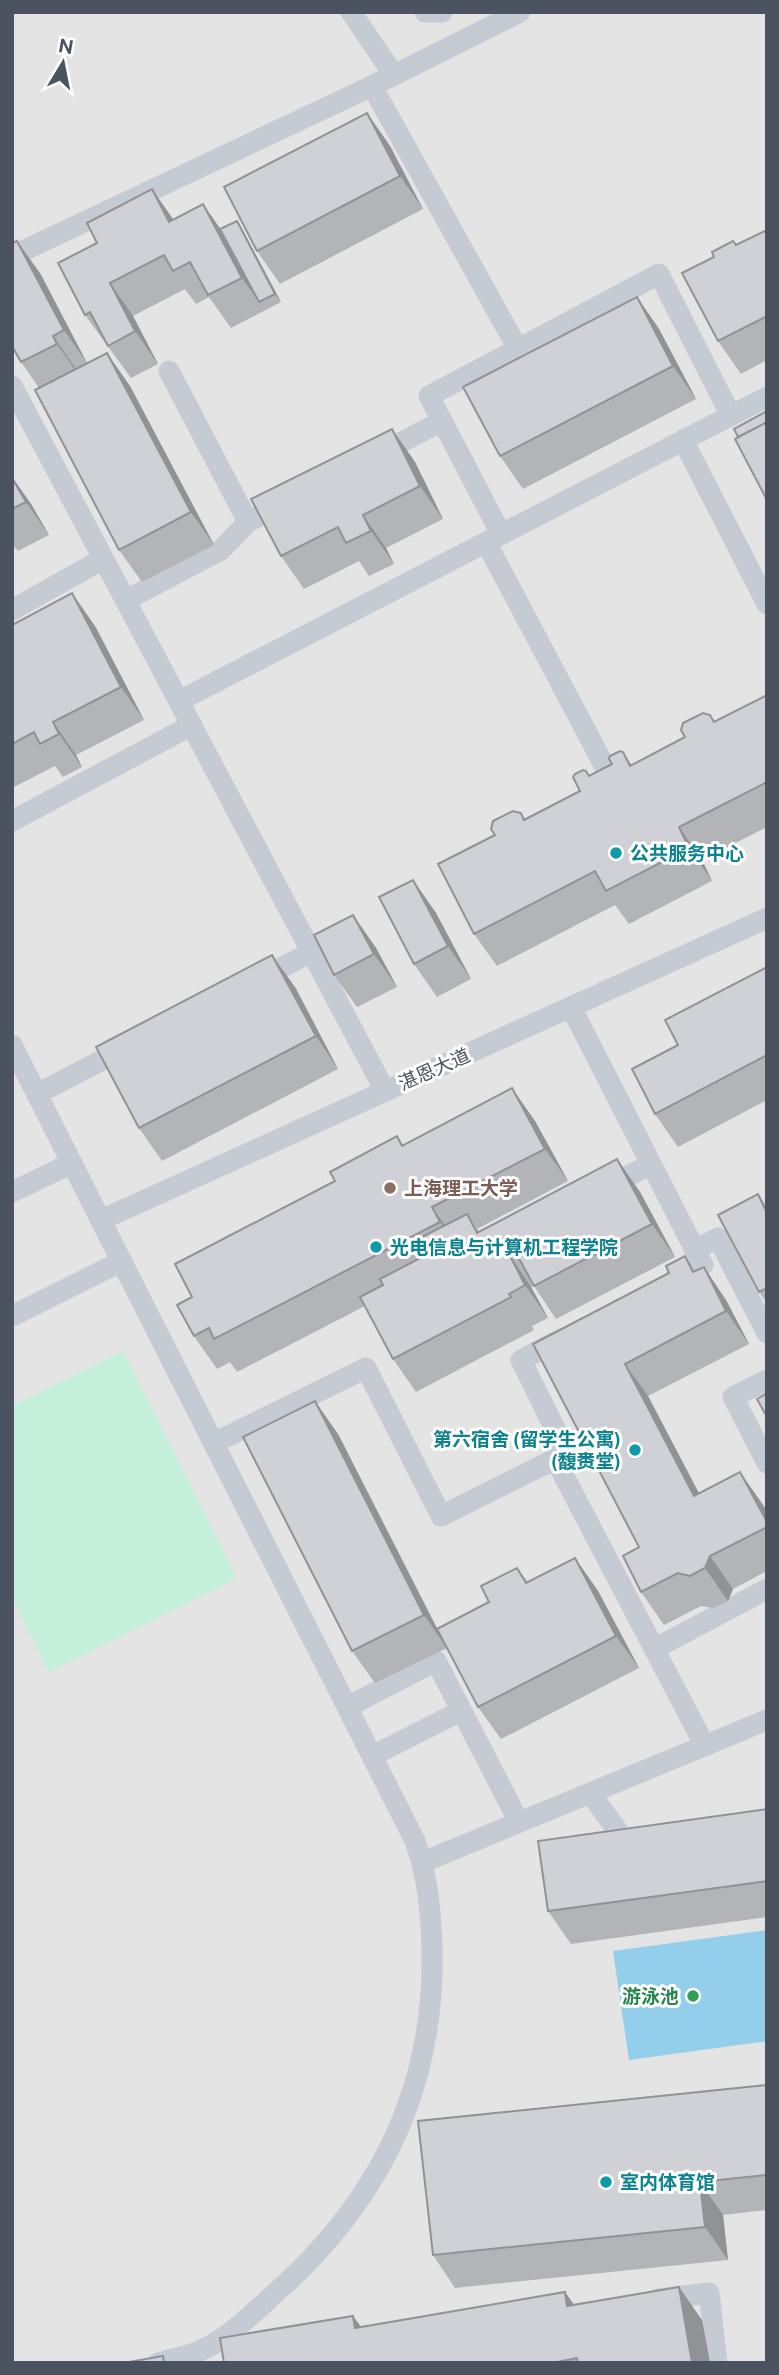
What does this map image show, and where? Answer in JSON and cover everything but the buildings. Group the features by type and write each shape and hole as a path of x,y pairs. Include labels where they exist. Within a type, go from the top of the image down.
{"lane":[{"path":"351,12 394,75"},
{"path":"425,12 442,12"},
{"path":"12,256 372,86 520,12"},
{"path":"372,86 518,349"},
{"path":"613,782 494,538 429,396 659,274 731,415"},
{"path":"169,371 248,522"},
{"path":"12,386 385,1091"},
{"path":"179,701 767,397"},
{"path":"358,465 442,421"},
{"path":"683,440 767,604"},
{"path":"126,600 221,551 248,522 302,494"},
{"path":"12,610 103,559"},
{"path":"12,821 192,725"},
{"name":"湛恩大道","path":"101,1220 767,918"},
{"path":"242,988 312,952"},
{"path":"570,1007 703,1265 654,1290"},
{"path":"37,1094 147,1037"},
{"path":"12,1045 415,1841 423,1862 431,1917 433,1977 429,2019 411,2095 391,2147 360,2200 325,2243 205,2356"},
{"path":"12,1192 72,1163"},
{"path":"590,1196 651,1164"},
{"path":"695,1250 724,1235 767,1333"},
{"path":"12,1316 122,1261"},
{"path":"214,1443 366,1368 441,1517 567,1453 521,1360 582,1328"},
{"path":"767,1380 733,1397 767,1462"},
{"path":"555,1460 705,1746"},
{"path":"654,1649 767,1589"},
{"path":"347,1707 436,1661 519,1822"},
{"path":"372,1756 461,1711"},
{"path":"423,1862 767,1720"},
{"path":"590,1793 628,1845 653,1841"},
{"path":"640,2301 709,2293 718,2363"},
{"path":"158,2363 205,2356 243,2345"}],"shaded area":[{"name":"上海理工大学","path":"12,12 767,12 767,2363 12,2363"}],"green space":[{"path":"123,1351 237,1578 49,1672 12,1598 12,1406"}],"water":[{"name":"游泳池","path":"767,1930 767,2041 629,2060 613,1951"}],"place":[{"name":"公共服务中心","path":"616,853"},
{"name":"上海理工大学","path":"390,1188"},
{"name":"光电信息与计算机工程学院","path":"376,1247"},
{"name":"第六宿舍 (留学生公寓) (馥赉堂)","path":"635,1450"},
{"name":"游泳池","path":"693,1996"},
{"name":"室内体育馆","path":"606,2182"}]}
